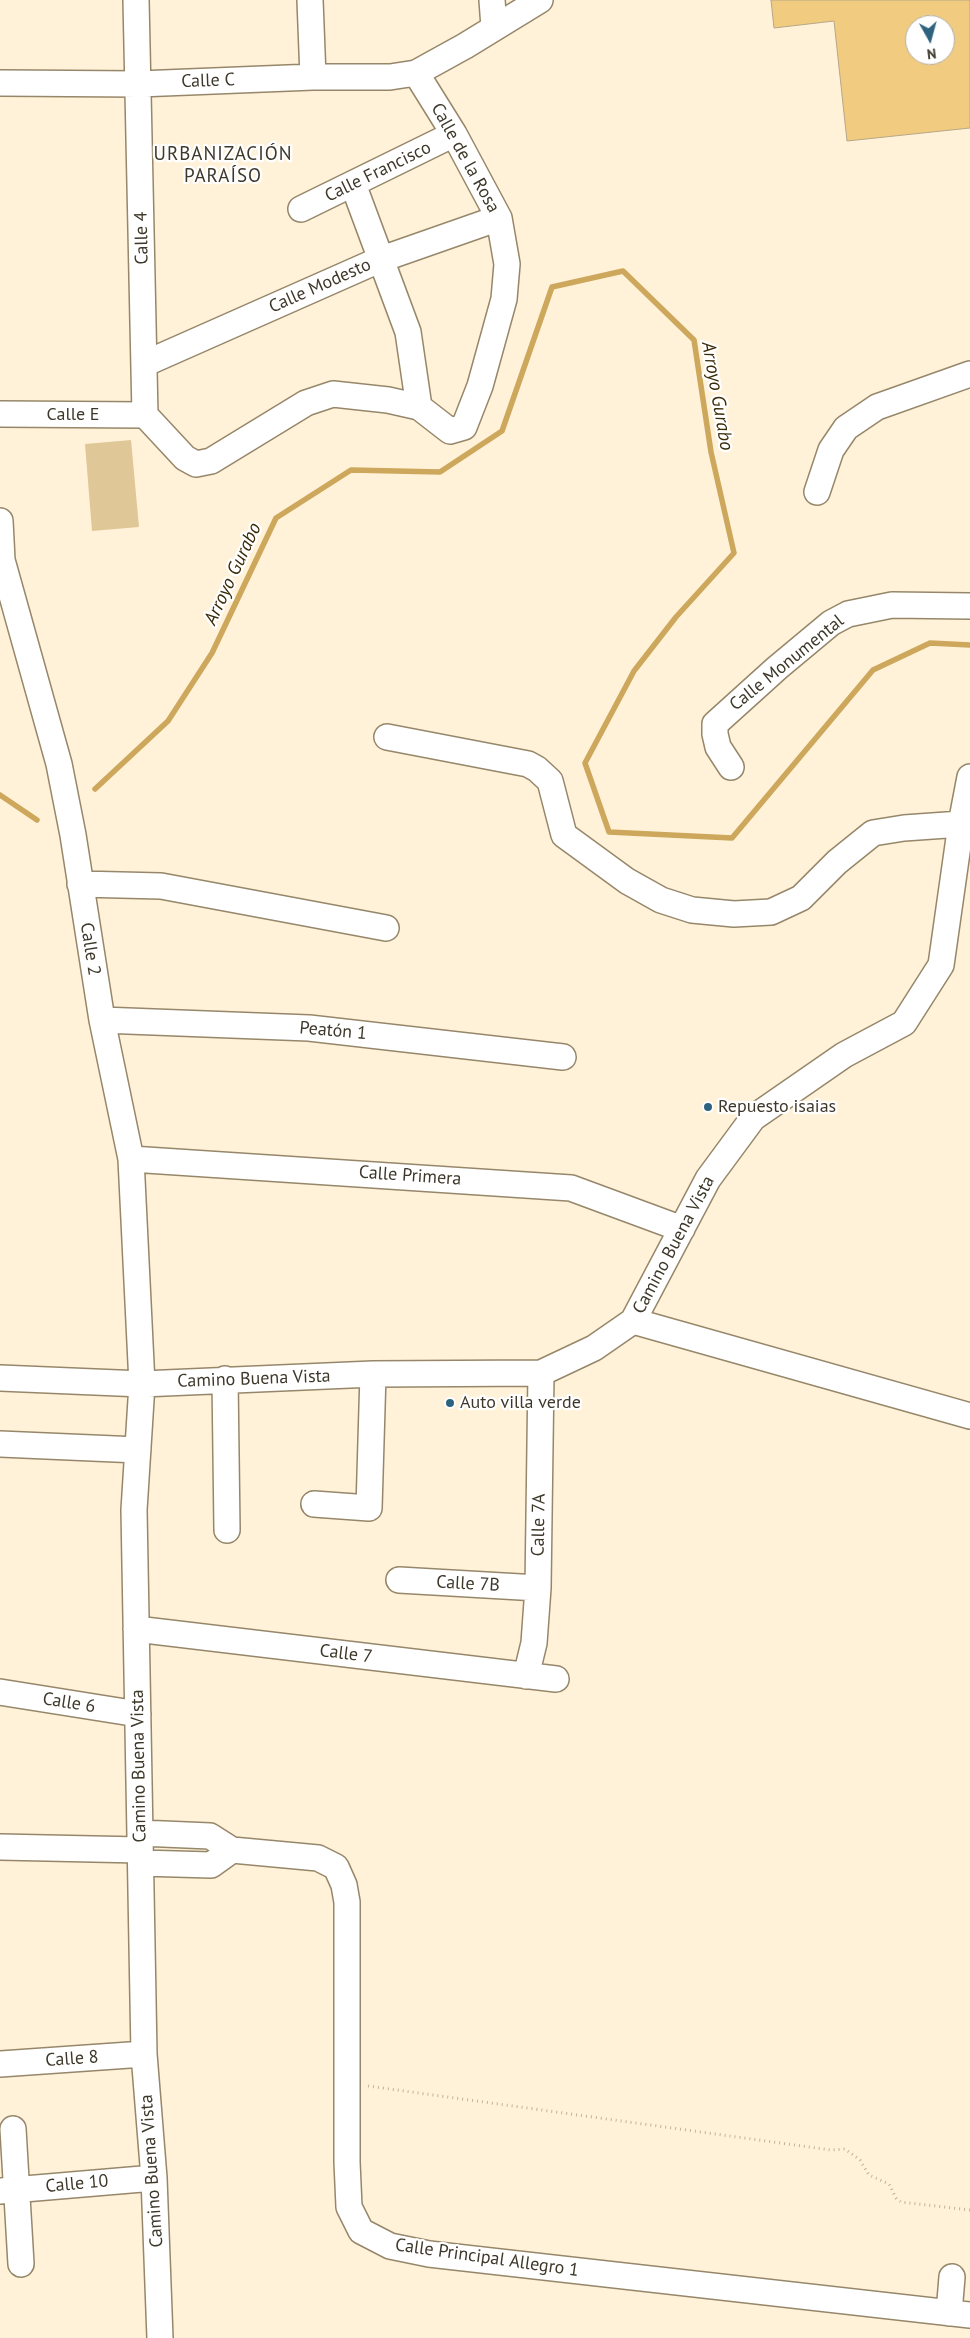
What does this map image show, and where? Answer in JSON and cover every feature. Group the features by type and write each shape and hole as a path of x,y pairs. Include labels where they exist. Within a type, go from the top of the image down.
{"street":[{"name":"Calle 4","path":"136,0 145,415"},
{"path":"310,0 313,76"},
{"path":"492,0 494,28"},
{"path":"416,73 540,0"},
{"name":"Calle C","path":"0,84 139,84 313,76 390,77 416,73"},
{"name":"Calle de la Rosa","path":"416,73 454,134 499,218 507,264 507,280 480,386 464,427 450,431 443,428 419,407"},
{"name":"Calle Francisco","path":"301,209 454,134"},
{"path":"145,415 185,458 196,464 211,461 306,404 333,394 388,400 419,407 408,332 379,260 353,184"},
{"name":"Calle Modesto","path":"144,364 379,260 499,218"},
{"path":"817,492 831,450 846,428 877,407 970,374"},
{"name":"Calle E","path":"0,414 145,415"},
{"name":"Calle 2","path":"0,521 1,560 59,764 102,1020 131,1159 142,1384"},
{"name":"Calle Monumental","path":"731,767 718,747 715,724 769,674 831,623 848,614 892,605 970,606"},
{"path":"386,736 528,764 537,769 550,782 564,835 628,880 661,900 692,910 734,914 771,912 801,898 837,862 872,834 904,828 961,824"},
{"name":"Camino Buena Vista","path":"160,2338 154,2178 144,2054 140,1848 134,1510 142,1384 373,1374 541,1373 594,1348 633,1321 708,1179 754,1118 844,1055 904,1023 941,965 961,824 970,777"},
{"path":"80,884 161,886 386,928"},
{"name":"Peatón 1","path":"102,1020 309,1028 563,1057"},
{"name":"Calle Primera","path":"131,1159 571,1188 682,1229"},
{"path":"633,1321 970,1416"},
{"name":"Calle 7A","path":"526,1676 534,1643 538,1588 541,1373"},
{"path":"314,1504 370,1508 373,1374"},
{"path":"0,1378 142,1384"},
{"path":"224,1379 227,1530"},
{"path":"0,1444 138,1450"},
{"name":"Calle 7B","path":"399,1580 538,1588"},
{"name":"Calle 7","path":"136,1629 556,1679"},
{"name":"Calle 6","path":"0,1692 138,1714"},
{"name":"Calle Principal Allegro 1","path":"0,1847 140,1848 210,1836 232,1850 318,1858 336,1868 344,1885 347,1902 349,2207 361,2231 390,2246 429,2254 959,2314"},
{"name":"Calle 8","path":"0,2064 144,2054"},
{"path":"13,2129 8,2190 21,2264"},
{"name":"Calle 10","path":"8,2190 154,2178"},
{"path":"952,2277 959,2314"}],"path":[{"path":"347,2083 821,2148 845,2149 860,2160 869,2175 889,2184 896,2198 901,2202 970,2210"}],"shaded area":[{"path":"131,440 139,527 92,531 85,444"}],"building":[{"path":"771,0 970,0 970,128 847,141 834,21 774,28"}],"waterway":[{"name":"Arroyo Gurabo","path":"95,789 168,721 212,653 276,518 351,470 440,472 502,431 552,287 623,271 694,340 711,452 734,553 676,617 634,671 585,763 609,832 732,838 873,670 930,643 970,645"},
{"name":"Arroyo Gurabo","path":"0,795 37,820"}],"place":[{"name":"Repuesto isaias","path":"708,1107"},
{"name":"Auto villa verde","path":"450,1403"}],"district":[{"name":"URBANIZACIÓN PARAÍSO","path":"223,166"}]}
